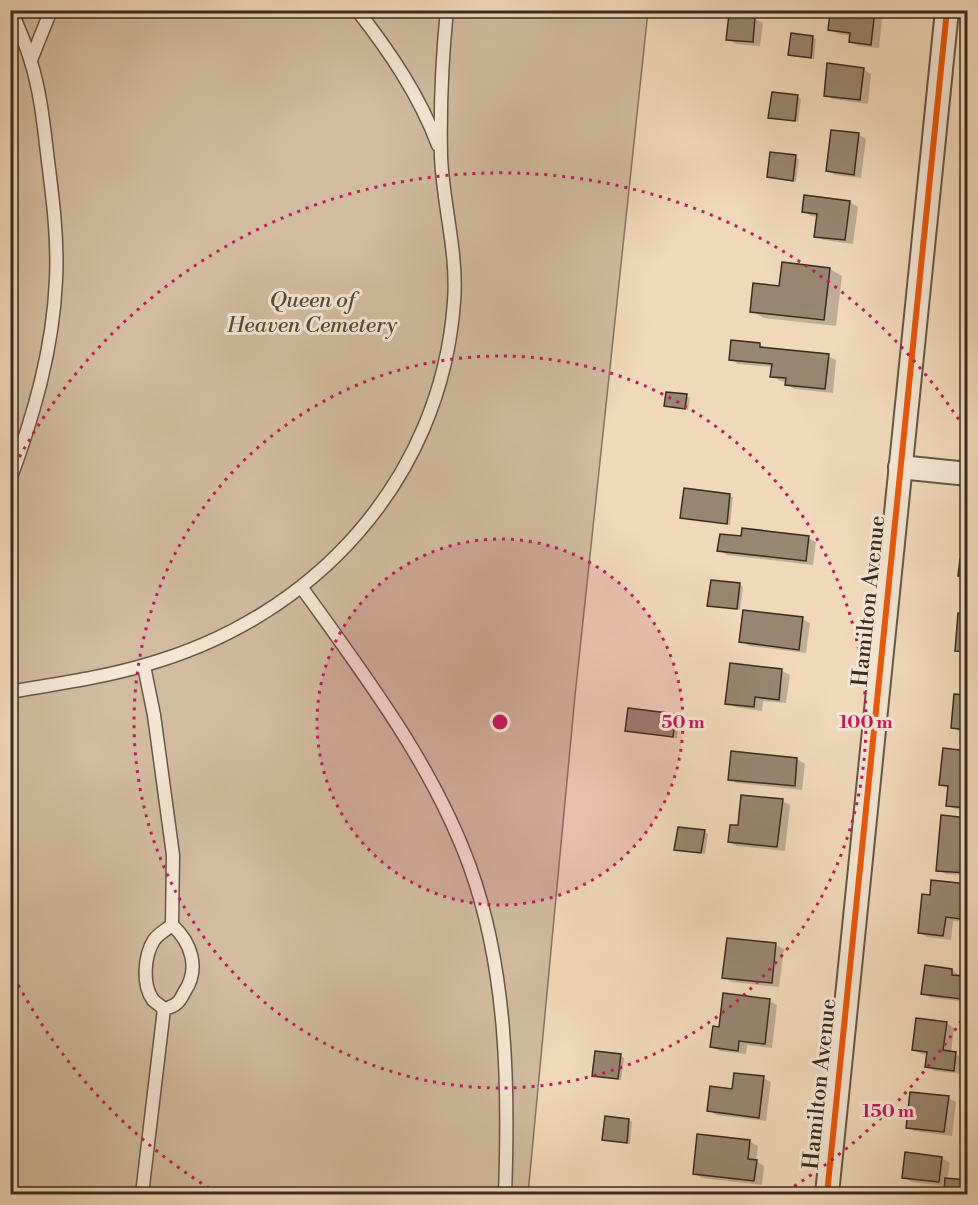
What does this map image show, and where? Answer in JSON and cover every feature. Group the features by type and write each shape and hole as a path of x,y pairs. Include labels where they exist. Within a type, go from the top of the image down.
{"street":[{"name":"Hamilton Avenue","path":"827,1194 947,10"},
{"path":"900,467 968,474"}],"lane":[{"path":"10,480 26,437 43,375 53,321 56,278 52,199 39,94 31,60 11,10"},
{"path":"31,60 51,10"},
{"path":"357,10 380,39 408,82 429,120 442,153"},
{"path":"10,692 144,666 237,629 302,588 339,554 371,518 399,479 420,439 438,390 449,344 454,301 454,260 442,153 442,98 447,10"},
{"path":"302,588 369,681 423,768 459,839 470,869 488,930 499,986 506,1127 505,1194"},
{"path":"144,666 173,855 172,925 187,942 194,965 188,986 177,1003 164,1009"},
{"path":"164,1009 153,1000 147,986 146,971 153,941 172,925"},
{"path":"142,1194 164,1009"}],"green space":[{"name":"Queen of Heaven Cemetery","path":"10,11 648,11 575,696 528,1194 11,1194"}],"building":[{"path":"851,10 875,10 871,45 849,42 850,33 828,30 830,13 850,16"},
{"path":"729,14 755,17 753,42 726,40"},
{"path":"791,33 813,36 811,58 788,55"},
{"path":"827,63 864,68 860,100 824,96"},
{"path":"772,92 798,95 795,121 768,118"},
{"path":"831,130 859,133 854,175 826,171"},
{"path":"770,152 796,155 793,181 767,177"},
{"path":"804,195 850,201 845,240 814,237 817,214 802,212"},
{"path":"782,262 830,268 824,320 750,312 753,283 779,286"},
{"path":"731,340 760,343 760,347 829,354 825,389 785,385 786,378 770,377 772,364 729,360"},
{"path":"666,392 687,394 685,409 664,406"},
{"path":"684,488 730,494 727,524 680,518"},
{"path":"742,528 809,536 806,561 717,551 720,534 741,536"},
{"path":"960,559 968,560 968,577 958,576"},
{"path":"711,580 740,583 737,609 707,606"},
{"path":"743,610 803,617 799,650 739,642"},
{"path":"958,613 968,614 968,652 955,651"},
{"path":"730,663 782,669 779,700 755,697 754,707 725,704"},
{"path":"954,694 968,695 968,730 951,728"},
{"path":"628,708 676,714 673,737 625,731"},
{"path":"943,748 968,751 968,808 946,806 948,786 939,785"},
{"path":"731,751 797,758 795,786 728,780"},
{"path":"741,795 783,799 777,847 728,842 730,825 738,825"},
{"path":"941,815 968,818 968,873 936,871"},
{"path":"678,827 705,830 701,853 674,850"},
{"path":"931,880 968,884 968,920 946,917 943,936 918,933 922,894 930,895"},
{"path":"727,938 776,943 772,983 722,978"},
{"path":"925,965 952,969 952,975 964,976 961,999 921,994"},
{"path":"723,993 770,999 765,1044 739,1041 738,1051 710,1047 713,1026 719,1027"},
{"path":"916,1018 947,1022 943,1050 956,1052 954,1071 925,1067 927,1052 912,1050"},
{"path":"595,1051 621,1054 618,1079 592,1076"},
{"path":"734,1073 764,1076 759,1118 707,1111 710,1086 732,1089"},
{"path":"910,1092 949,1096 944,1132 906,1128"},
{"path":"605,1116 629,1119 627,1143 602,1140"},
{"path":"697,1134 750,1140 748,1159 757,1160 754,1181 693,1174"},
{"path":"905,1152 942,1157 939,1182 902,1178"},
{"path":"945,1178 968,1180 968,1194 944,1194"},
{"path":"688,1191 716,1194 687,1194"}],"cycle path":[{"path":"827,1194 947,10"}]}
